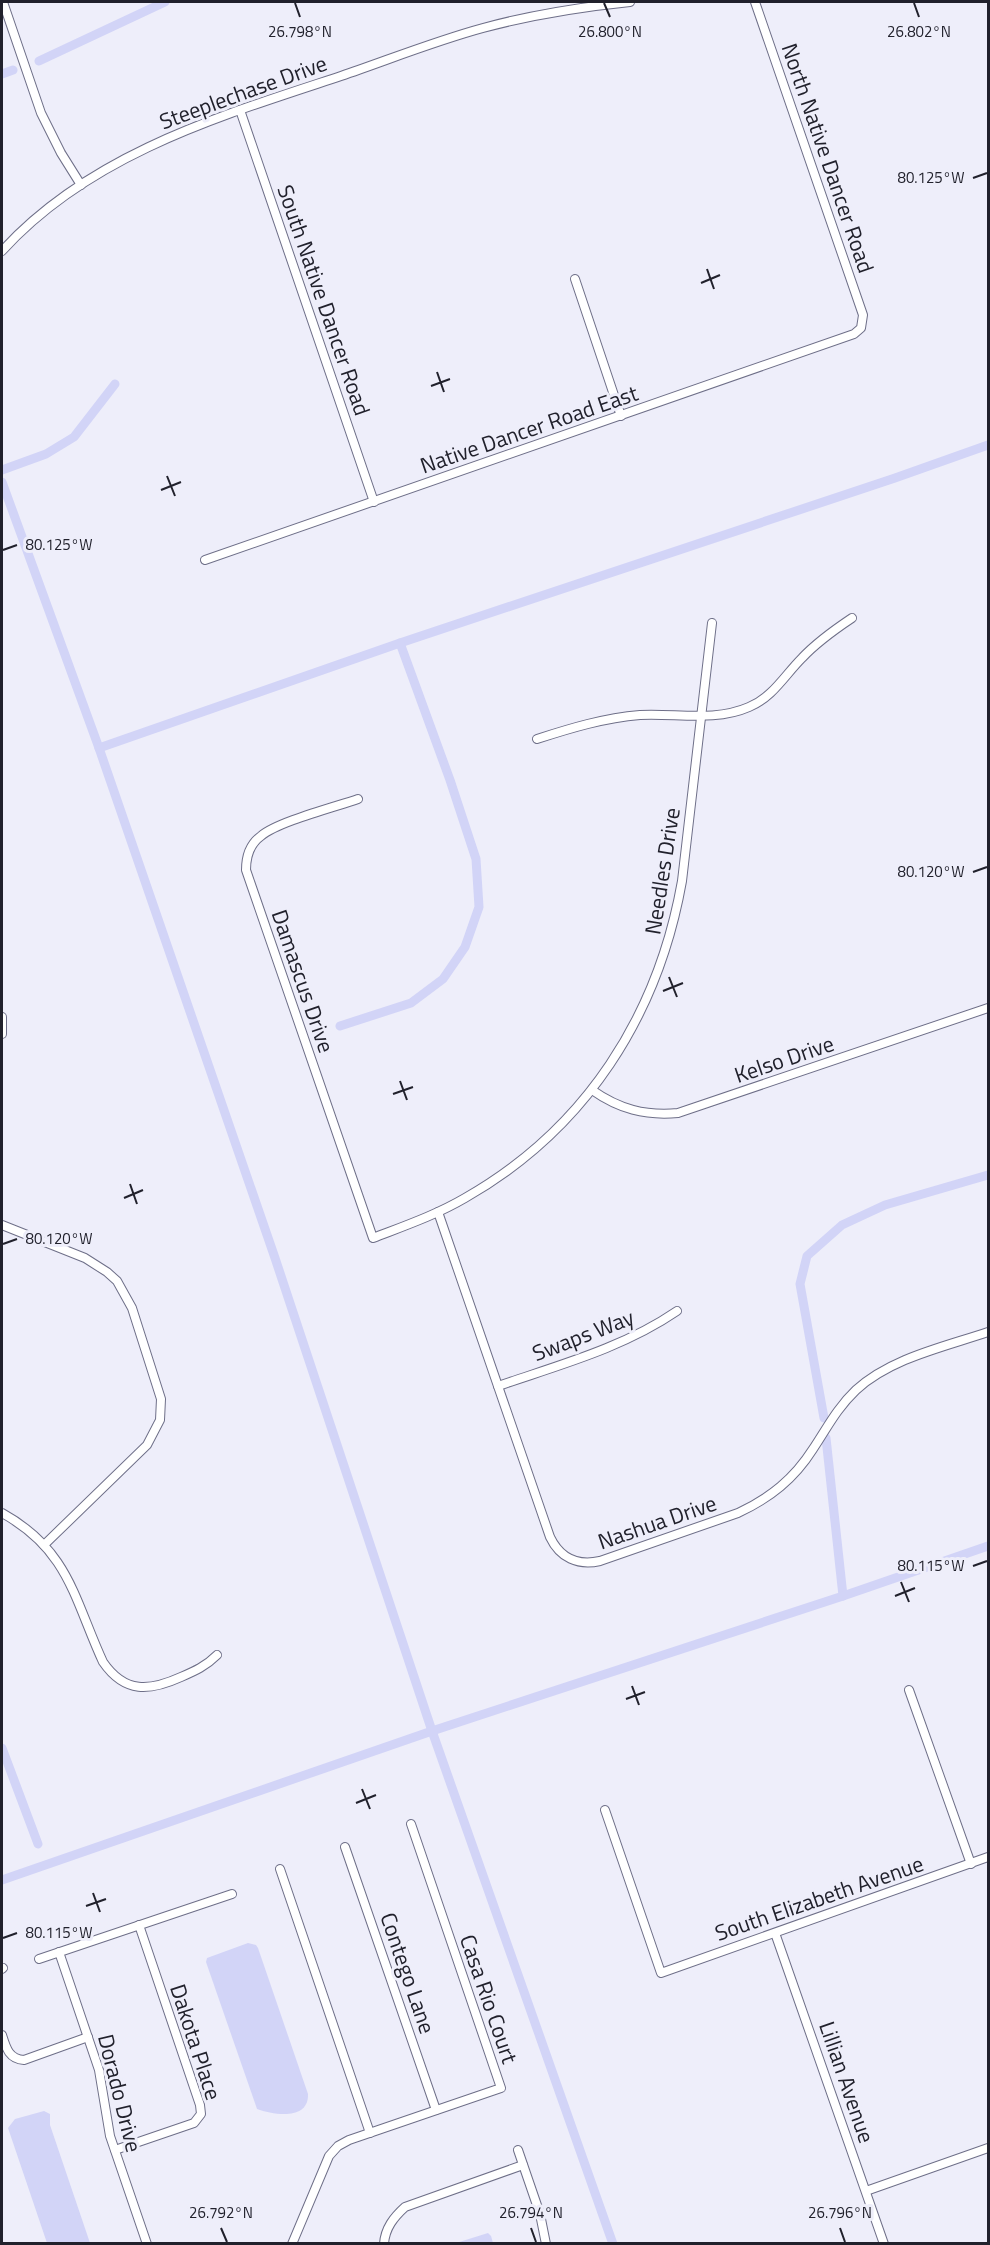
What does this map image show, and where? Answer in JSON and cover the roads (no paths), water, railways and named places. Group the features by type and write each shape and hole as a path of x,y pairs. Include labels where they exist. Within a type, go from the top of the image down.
{"street":[{"path":"3,2 41,113 61,153 81,185"},
{"name":"Steeplechase Drive","path":"2,251 29,224 81,185 135,152 240,110 480,29 571,9 630,2"},
{"name":"North Native Dancer Road","path":"755,2 863,315 861,328"},
{"name":"South Native Dancer Road","path":"240,110 374,502"},
{"path":"575,279 621,416"},
{"name":"Native Dancer Road East","path":"205,560 849,338 861,328"},
{"path":"537,739 579,726 621,717 735,712 761,701 782,683 814,645 852,618"},
{"name":"Needles Drive","path":"373,1238 438,1212 490,1183 526,1156 554,1132 592,1090 636,1022 670,939 682,881 712,623"},
{"name":"Damascus Drive","path":"358,799 262,835 252,845 247,856 246,870 373,1238"},
{"name":"Kelso Drive","path":"592,1090 632,1111 661,1115 678,1113 988,1008"},
{"path":"2,1017 2,1034"},
{"name":"Nashua Drive","path":"438,1212 553,1543 568,1558 580,1562 594,1562 756,1505 791,1478 804,1464 844,1402 872,1377 901,1362 988,1332"},
{"path":"2,1225 85,1258 117,1281 132,1308 161,1399 160,1420 147,1445 44,1545"},
{"name":"Swaps Way","path":"498,1386 617,1345 639,1335 678,1311"},
{"path":"2,1513 30,1531 57,1560 74,1588 103,1662 121,1681 139,1687 158,1687 205,1666 217,1655"},
{"path":"909,1690 971,1864"},
{"name":"South Elizabeth Avenue","path":"605,1810 661,1973 988,1857"},
{"name":"Casa Rio Court","path":"292,2244 329,2156 344,2142 501,2088 411,1824"},
{"name":"Contego Lane","path":"345,1847 436,2110"},
{"path":"280,1869 370,2133"},
{"path":"39,1959 232,1894"},
{"name":"Dakota Place","path":"115,2150 194,2123 201,2114 201,2105 139,1925"},
{"name":"Lillian Avenue","path":"775,1933 884,2244"},
{"name":"Dorado Drive","path":"59,1952 102,2082 106,2121 147,2244"},
{"path":"2,2035 10,2055 24,2061 88,2037"},
{"path":"866,2191 988,2148"},
{"path":"518,2150 540,2214 546,2244"},
{"path":"384,2244 384,2236 393,2218 405,2207 523,2165"}],"water":[{"path":"248,1943 258,1948 308,2094 307,2103 297,2112 281,2114 257,2109 206,1962 207,1958"},
{"path":"44,2111 50,2114 50,2125 90,2243 47,2243 8,2128 15,2119"},
{"path":"488,2233 493,2243 456,2243"}],"waterway":[{"path":"39,61 165,2"},
{"path":"2,74 13,70"},
{"path":"2,470 46,454 74,437 115,384"},
{"path":"99,748 400,643 988,445"},
{"path":"2,482 99,748 275,1258 432,1731 613,2244"},
{"path":"340,1026 411,1003 443,979 465,947 479,907 476,859 400,643"},
{"path":"824,1418 800,1284 807,1256 842,1225 885,1205 988,1175"},
{"path":"826,1438 843,1596"},
{"path":"2,1880 432,1731 988,1546"},
{"path":"2,1748 38,1844"}]}
